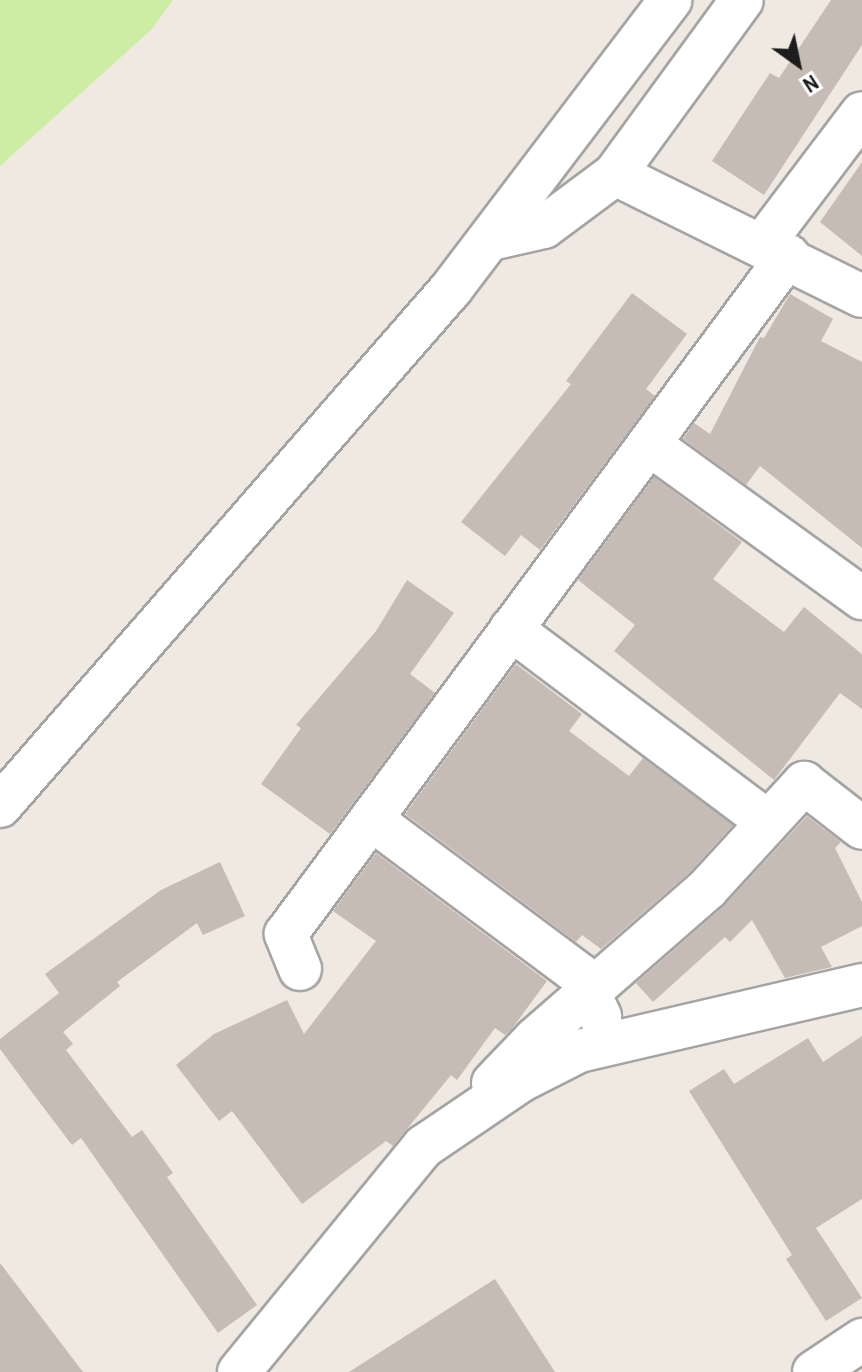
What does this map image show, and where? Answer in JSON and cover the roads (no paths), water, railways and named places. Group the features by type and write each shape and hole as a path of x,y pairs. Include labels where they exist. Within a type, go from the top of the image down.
{"street":[{"path":"0,806 217,563 491,239 670,0"},
{"path":"491,239 544,227 615,174 742,0"},
{"path":"300,969 286,934 649,444 862,113"},
{"path":"615,174 776,250 862,296"},
{"path":"649,444 862,598"},
{"path":"511,629 768,822"},
{"path":"477,1112 479,1100 498,1077 707,889 804,783 862,828"},
{"path":"371,819 580,975 605,1023 634,1036"},
{"path":"239,1372 423,1147 522,1080 579,1051 862,985"},
{"path":"814,1372 862,1340"}]}
